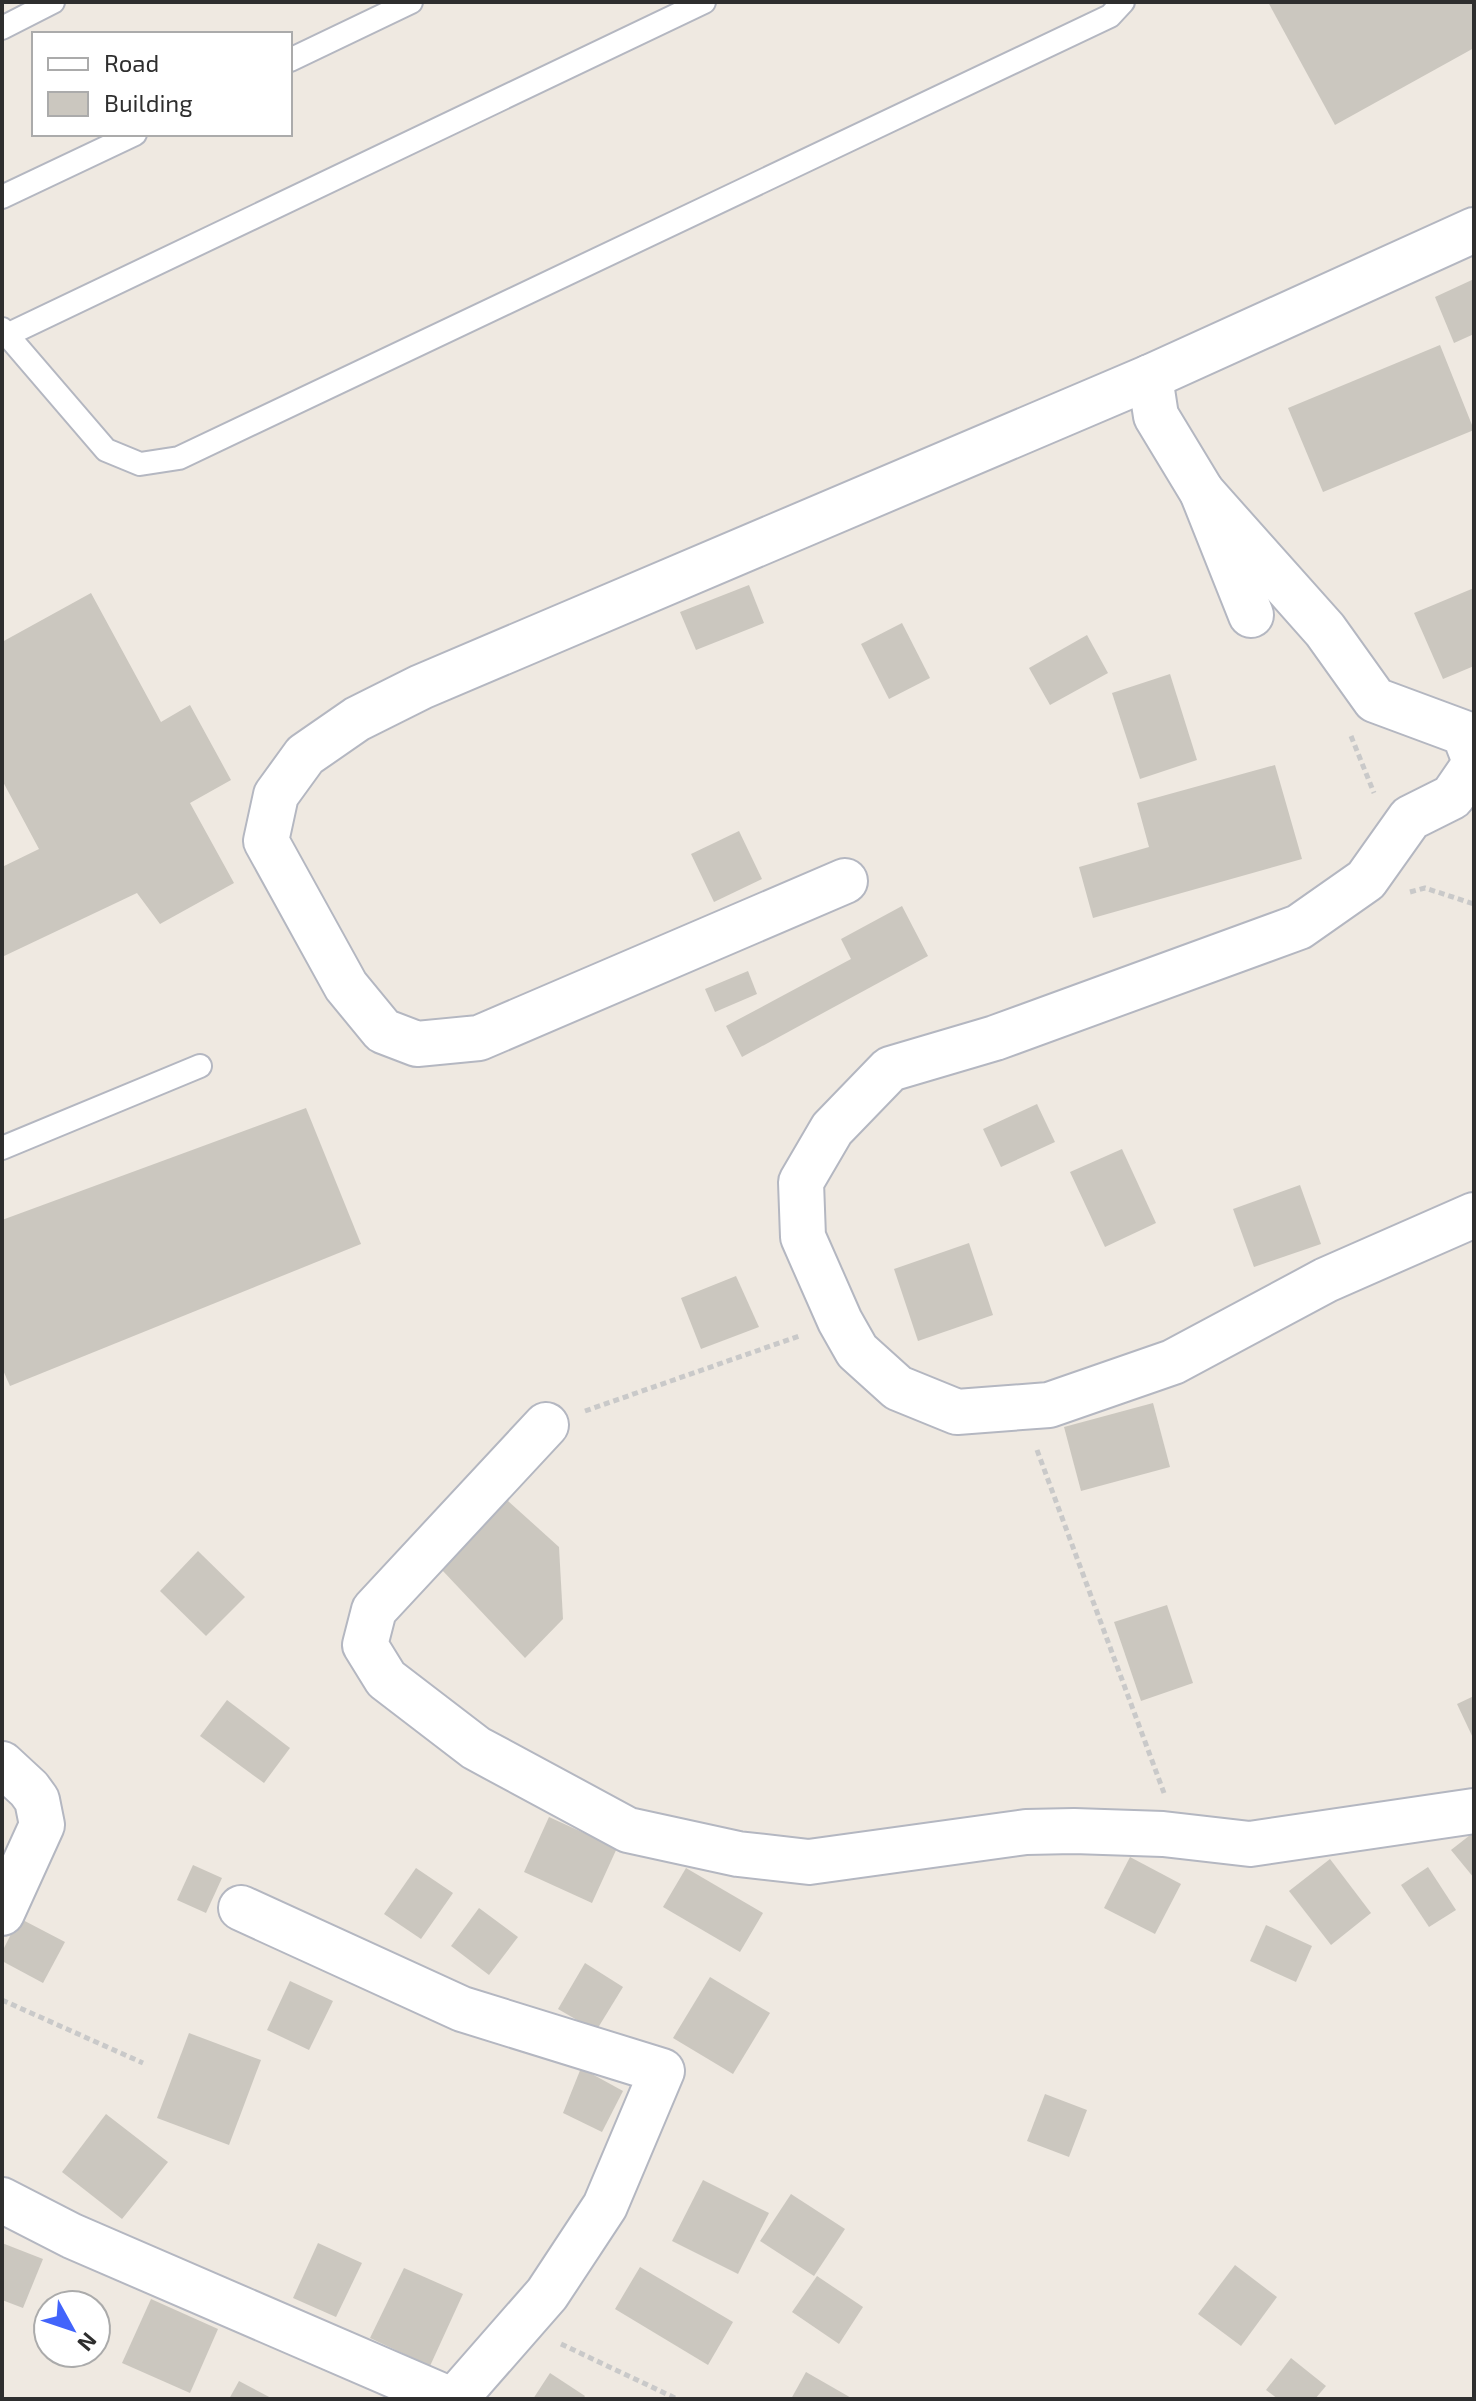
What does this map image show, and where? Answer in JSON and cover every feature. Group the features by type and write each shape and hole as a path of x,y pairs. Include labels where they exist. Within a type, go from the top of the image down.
{"street":[{"path":"845,881 479,1038 417,1044 383,1031 346,986 266,841 276,795 305,755 357,719 421,687 1150,377 1474,230"},
{"path":"1150,377 1156,416 1202,492 1251,615"},
{"path":"1202,492 1325,630 1375,700 1464,733 1474,762 1452,797 1410,818 1366,880 1299,927 995,1038 890,1069 832,1129 801,1182 803,1237 840,1321 857,1351 898,1388 957,1412 1049,1405 1173,1362 1326,1280 1474,1215"},
{"path":"546,1425 374,1610 365,1645 386,1679 476,1748 628,1830 738,1854 809,1862 1026,1832 1179,1836 1250,1844 1474,1811"},
{"path":"2,1764 37,1800 42,1825 2,1913"},
{"path":"2,2200 72,2236 452,2399 547,2294 605,2206 662,2071 462,2009 241,1908"}],"lane":[{"path":"2,28 53,2"},
{"path":"292,59 411,2"},
{"path":"704,2 4,332 106,450 140,464 179,458 1110,16 1123,2"},
{"path":"2,197 131,136"},
{"path":"2,1148 200,1066"}],"path":[{"path":"546,1425 840,1321"},
{"path":"1022,1407 1179,1836"},
{"path":"2,2000 143,2063"},
{"path":"521,2325 675,2398"}],"building":[{"path":"1268,2 1474,2 1474,48 1335,125"},
{"path":"1474,279 1474,334 1454,343 1435,297"},
{"path":"1440,345 1474,430 1323,492 1288,408"},
{"path":"749,585 764,623 696,650 680,612"},
{"path":"1474,588 1474,666 1443,679 1414,613"},
{"path":"91,593 161,722 190,705 231,780 190,803 234,883 160,924 137,893 2,957 2,867 39,849 2,780 2,642"},
{"path":"902,623 930,678 889,699 861,644"},
{"path":"1087,635 1108,673 1050,705 1029,668"},
{"path":"1170,674 1197,760 1140,779 1112,693"},
{"path":"1275,765 1302,859 1093,918 1079,867 1149,847 1137,803"},
{"path":"739,831 762,879 714,902 691,854"},
{"path":"902,906 928,956 742,1057 726,1026 851,959 841,939"},
{"path":"748,971 757,994 715,1012 705,989"},
{"path":"1037,1104 1055,1142 1001,1167 983,1129"},
{"path":"306,1108 361,1244 10,1386 2,1368 2,1220"},
{"path":"1122,1149 1156,1223 1105,1247 1070,1172"},
{"path":"1300,1185 1321,1244 1254,1267 1233,1209"},
{"path":"969,1243 993,1315 918,1341 894,1269"},
{"path":"736,1276 759,1327 701,1349 681,1298"},
{"path":"1153,1403 1170,1467 1081,1491 1064,1427"},
{"path":"507,1500 559,1547 563,1619 525,1658 442,1570"},
{"path":"198,1551 245,1597 206,1636 160,1591"},
{"path":"1167,1605 1193,1683 1141,1701 1114,1622"},
{"path":"1474,1696 1474,1740 1457,1704"},
{"path":"227,1700 290,1748 264,1783 200,1736"},
{"path":"549,1817 617,1848 592,1903 524,1872"},
{"path":"1474,1832 1474,1878 1451,1850"},
{"path":"1130,1857 1181,1884 1155,1934 1104,1908"},
{"path":"1330,1859 1371,1913 1331,1945 1289,1891"},
{"path":"193,1865 222,1878 206,1913 177,1900"},
{"path":"1428,1867 1456,1910 1429,1927 1401,1885"},
{"path":"416,1868 453,1893 421,1939 384,1914"},
{"path":"686,1868 763,1913 740,1952 663,1907"},
{"path":"479,1908 518,1937 489,1975 451,1946"},
{"path":"19,1918 65,1942 43,1983 2,1961 2,1952"},
{"path":"1266,1925 1312,1946 1296,1982 1250,1961"},
{"path":"585,1963 623,1987 596,2031 558,2009"},
{"path":"710,1977 770,2013 733,2074 673,2038"},
{"path":"290,1981 333,2001 309,2050 267,2030"},
{"path":"189,2033 261,2060 229,2145 157,2118"},
{"path":"581,2068 623,2091 602,2132 563,2113"},
{"path":"1045,2094 1087,2110 1069,2157 1027,2141"},
{"path":"106,2114 168,2162 122,2219 62,2172"},
{"path":"703,2180 769,2213 738,2274 672,2241"},
{"path":"791,2194 845,2229 814,2276 760,2241"},
{"path":"2,2243 43,2259 23,2308 2,2300"},
{"path":"318,2243 362,2263 336,2317 293,2298"},
{"path":"1235,2265 1277,2297 1241,2346 1198,2314"},
{"path":"640,2267 733,2322 708,2365 615,2309"},
{"path":"404,2268 463,2294 430,2366 370,2338"},
{"path":"817,2276 863,2307 839,2344 792,2312"},
{"path":"151,2299 218,2329 190,2393 122,2363"},
{"path":"1291,2358 1326,2386 1315,2399 1278,2399 1266,2390"},
{"path":"806,2372 853,2399 791,2399"},
{"path":"550,2373 585,2396 583,2399 533,2399"},
{"path":"239,2381 273,2399 229,2399"}]}
